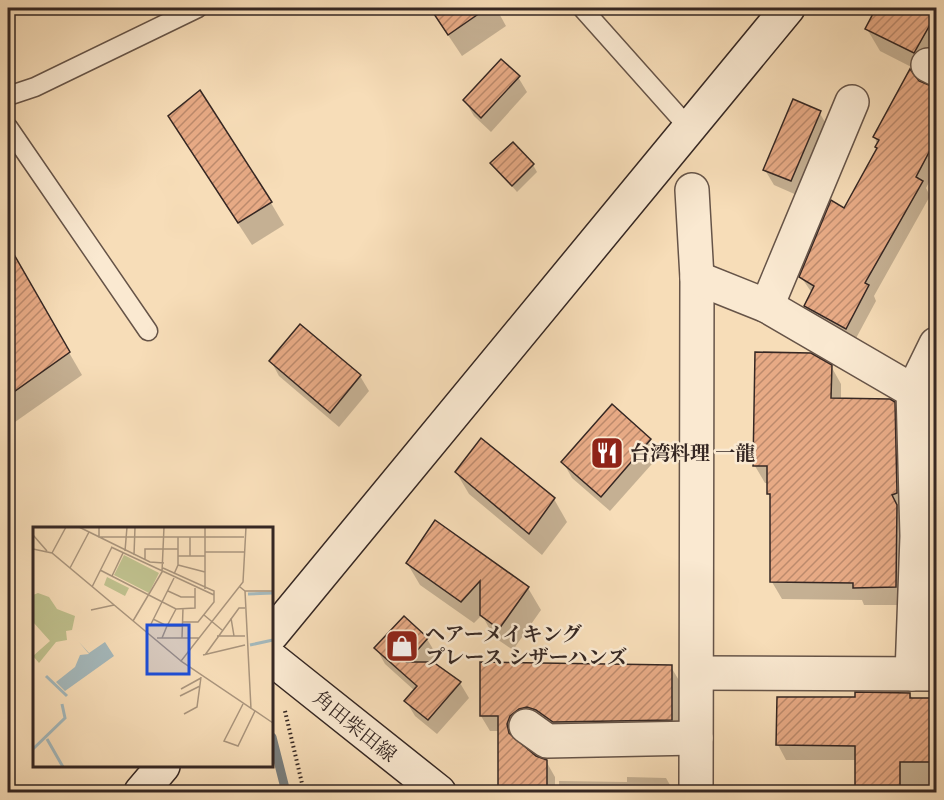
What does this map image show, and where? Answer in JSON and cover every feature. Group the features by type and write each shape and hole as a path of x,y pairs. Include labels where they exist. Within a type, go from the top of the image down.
{"street":[{"path":"273,633 788,8"},
{"path":"766,306 852,102"},
{"path":"692,190 697,278 696,792"},
{"path":"697,278 766,306 925,396"},
{"path":"697,673 924,674 917,536 925,396 936,344"},
{"name":"角田柴田線","path":"273,660 439,792"},
{"path":"526,726 547,741 696,738"},
{"path":"141,792 162,767"}],"lane":[{"path":"8,96 35,87 198,8"},
{"path":"582,8 689,128"},
{"path":"8,127 148,331"}],"path":[{"path":"284,708 304,792"}],"building":[{"path":"430,8 487,8 448,35"},
{"path":"876,8 936,8 936,14 914,53 865,29"},
{"path":"501,59 520,76 481,118 463,100"},
{"path":"910,69 919,81 936,88 936,139 916,177 923,181 865,283 869,285 846,329 804,306 814,286 799,277 831,200 844,208 877,148 875,147 879,140 873,137"},
{"path":"200,90 272,202 238,223 168,116"},
{"path":"793,99 821,111 791,181 763,170"},
{"path":"513,142 534,164 512,186 490,163"},
{"path":"8,244 70,352 8,396"},
{"path":"300,324 361,375 330,413 269,361"},
{"path":"755,352 811,353 832,365 831,398 890,399 895,402 897,493 892,495 897,505 896,587 853,588 853,583 770,582 770,494 767,494 767,466 753,466"},
{"path":"612,404 651,439 601,497 561,462"},
{"path":"481,438 555,498 529,534 455,472"},
{"path":"435,520 529,587 499,629 480,615 480,581 461,602 406,563"},
{"path":"404,616 428,638 407,662 433,662 461,682 428,720 404,701 417,686 374,648"},
{"path":"480,662 672,665 672,720 553,722 536,710 527,707 519,709 510,716 507,724 509,733 536,756 547,760 547,792 498,792 498,716 480,716"},
{"path":"855,692 910,693 910,698 936,698 934,762 900,762 900,792 855,792 855,746 776,745 777,697 855,697"}],"waterway":[{"path":"273,741 286,792"}],"place":[{"name":"台湾料理 一龍","path":"607,453"},
{"name":"ヘアーメイキング プレース シザーハンズ","path":"402,646"}]}
